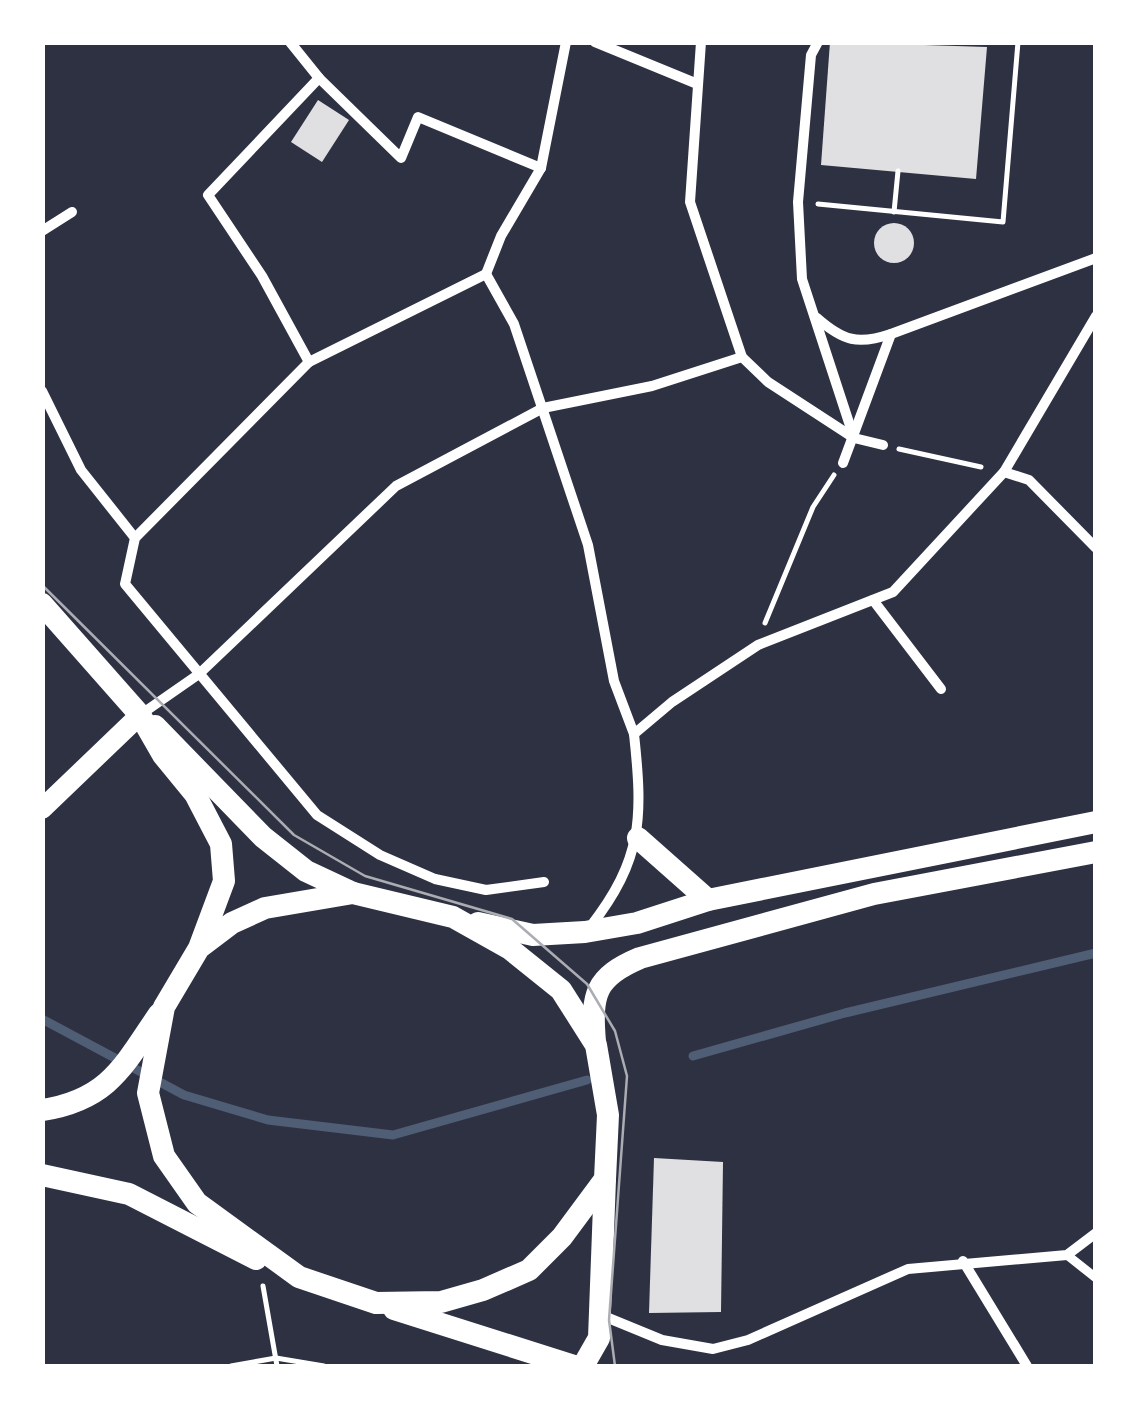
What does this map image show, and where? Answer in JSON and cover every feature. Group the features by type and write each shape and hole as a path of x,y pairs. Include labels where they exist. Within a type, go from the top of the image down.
{"main road":[{"path":"42,604 140,715 162,732 262,837 306,872 353,893 533,935 585,932 638,922 708,900 1096,822"},
{"path":"42,810 140,715"},
{"path":"42,1110 76,1105 113,1081 199,948 224,881 221,844 195,794 163,756 140,715"},
{"path":"638,838 708,900"},
{"path":"583,1366 600,1338 608,1115 593,1012 598,988 617,968 640,958 874,894 1096,852"},
{"path":"199,948 232,923 266,908 353,893"},
{"path":"453,917 510,949 561,990 596,1045"},
{"path":"164,1007 148,1093 164,1156 196,1203 299,1278"},
{"path":"42,1174 129,1194 299,1278 574,1366"},
{"path":"376,1303 440,1302 484,1290 528,1270 562,1237 606,1180"}],"street":[{"path":"290,42 318,78 401,158 418,117 542,168"},
{"path":"544,882 486,890 435,879 380,855 317,815 125,584 135,538 309,362 486,274 501,236 542,168 566,42"},
{"path":"595,42 695,83"},
{"path":"701,42 695,83 690,202 742,357 768,382 854,438 883,445"},
{"path":"818,42 811,55 798,202 802,279 854,438"},
{"path":"309,362 262,276 208,196 318,78"},
{"path":"42,232 72,212"},
{"path":"813,315 838,337 863,344 1096,258"},
{"path":"486,274 514,324 588,545 614,681 634,734 638,838 620,888 585,932"},
{"path":"634,734 672,702 758,645 893,592 1004,472 1096,316"},
{"path":"843,463 891,334"},
{"path":"140,715 198,674 396,486 543,408 652,386 742,357"},
{"path":"42,391 81,470 135,538"},
{"path":"1004,472 1029,480 1096,548"},
{"path":"872,600 941,689"},
{"path":"600,1315 643,1334 712,1349 748,1340 908,1269 962,1260 1067,1255 1096,1232"},
{"path":"1067,1255 1096,1278"},
{"path":"962,1260 1027,1366"}],"path":[{"path":"818,204 1003,222 1018,42"},
{"path":"894,212 898,172"},
{"path":"883,445 1004,472"},
{"path":"758,645 813,506 843,463"},
{"path":"263,1286 278,1366"},
{"path":"231,1366 276,1358 324,1366"}],"building":[{"path":"830,42 987,47 976,179 821,165"},
{"path":"318,100 349,120 322,162 291,142"},
{"path":"894,223 908,229 914,243 908,257 894,263 880,257 874,243 880,229"},
{"path":"654,1158 723,1162 721,1312 649,1313"}],"waterway":[{"path":"693,1056 845,1013 1096,953"},
{"path":"42,1019 184,1095 268,1120 393,1135 587,1080"}],"tram line":[{"path":"42,585 294,835 365,876 512,919 587,984 615,1031 627,1076 609,1320 615,1366"}]}
